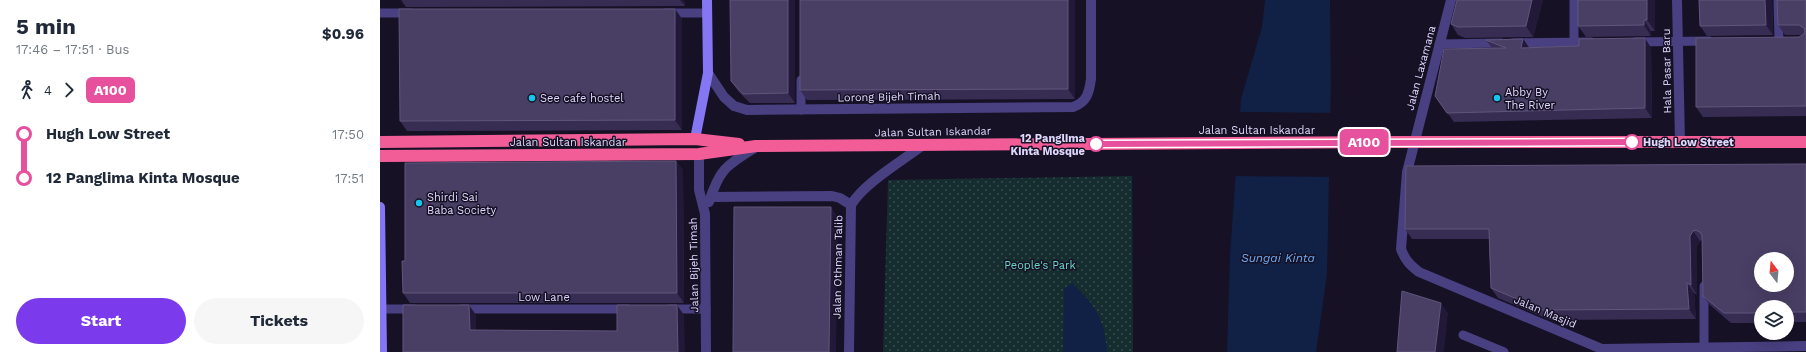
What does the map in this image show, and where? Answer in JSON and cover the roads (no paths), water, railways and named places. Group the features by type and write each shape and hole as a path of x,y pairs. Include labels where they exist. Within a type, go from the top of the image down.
{"highway":[{"name":"Jalan Sultan Iskandar","path":"380,142 695,139 756,146 1397,142 1806,142"},
{"name":"Jalan Sultan Iskandar","path":"380,156 699,154 756,146"}],"main road":[{"path":"695,139 708,73 707,0"},
{"path":"380,207 382,352"}],"street":[{"name":"Lorong Bijeh Timah","path":"708,73 724,97 734,106 747,110 1073,107 1086,99 1090,90 1091,0"},
{"name":"Jalan Laxamana","path":"1414,142 1451,0"},
{"name":"Hala Pasar Baru","path":"1677,0 1680,142"},
{"name":"Jalan Masjid","path":"1414,142 1407,172 1401,249 1404,257 1410,265 1419,272 1602,350 1806,346"},
{"name":"Jalan Othman Talib","path":"849,352 851,206 856,198 865,189 923,145"},
{"path":"706,214 714,184 721,172 730,163 756,146"},
{"name":"Jalan Bijeh Timah","path":"699,154 699,190 706,214 706,352"},
{"path":"711,197 832,196 840,198 851,206"}],"lane":[{"path":"1574,0 1574,42"},
{"path":"1778,0 1779,41"},
{"path":"652,13 707,12"},
{"path":"380,13 422,13"},
{"path":"1622,42 1717,41"},
{"path":"1440,44 1598,42"},
{"path":"801,71 801,110"},
{"path":"1703,278 1704,347"},
{"path":"381,309 422,309"},
{"name":"Low Lane","path":"454,309 635,309"},
{"path":"659,309 706,309"},
{"path":"1463,335 1504,352"}],"water":[{"name":"Sungai Kinta","path":"1265,0 1330,0 1331,85 1327,274 1316,352 1227,352 1230,255 1241,99 1262,27"},
{"path":"1072,283 1093,306 1097,313 1104,330 1107,352 1063,352 1064,289"}],"place":[{"name":"See cafe hostel","path":"532,98"},
{"name":"Abby By The River","path":"1497,98"},
{"name":"Hugh Low Street","path":"1632,142"},
{"name":"12 Panglima Kinta Mosque","path":"1096,144"},
{"name":"Shirdi Sai Baba Society","path":"419,203"}],"park label":[{"name":"People's Park","path":"1040,265"}]}
